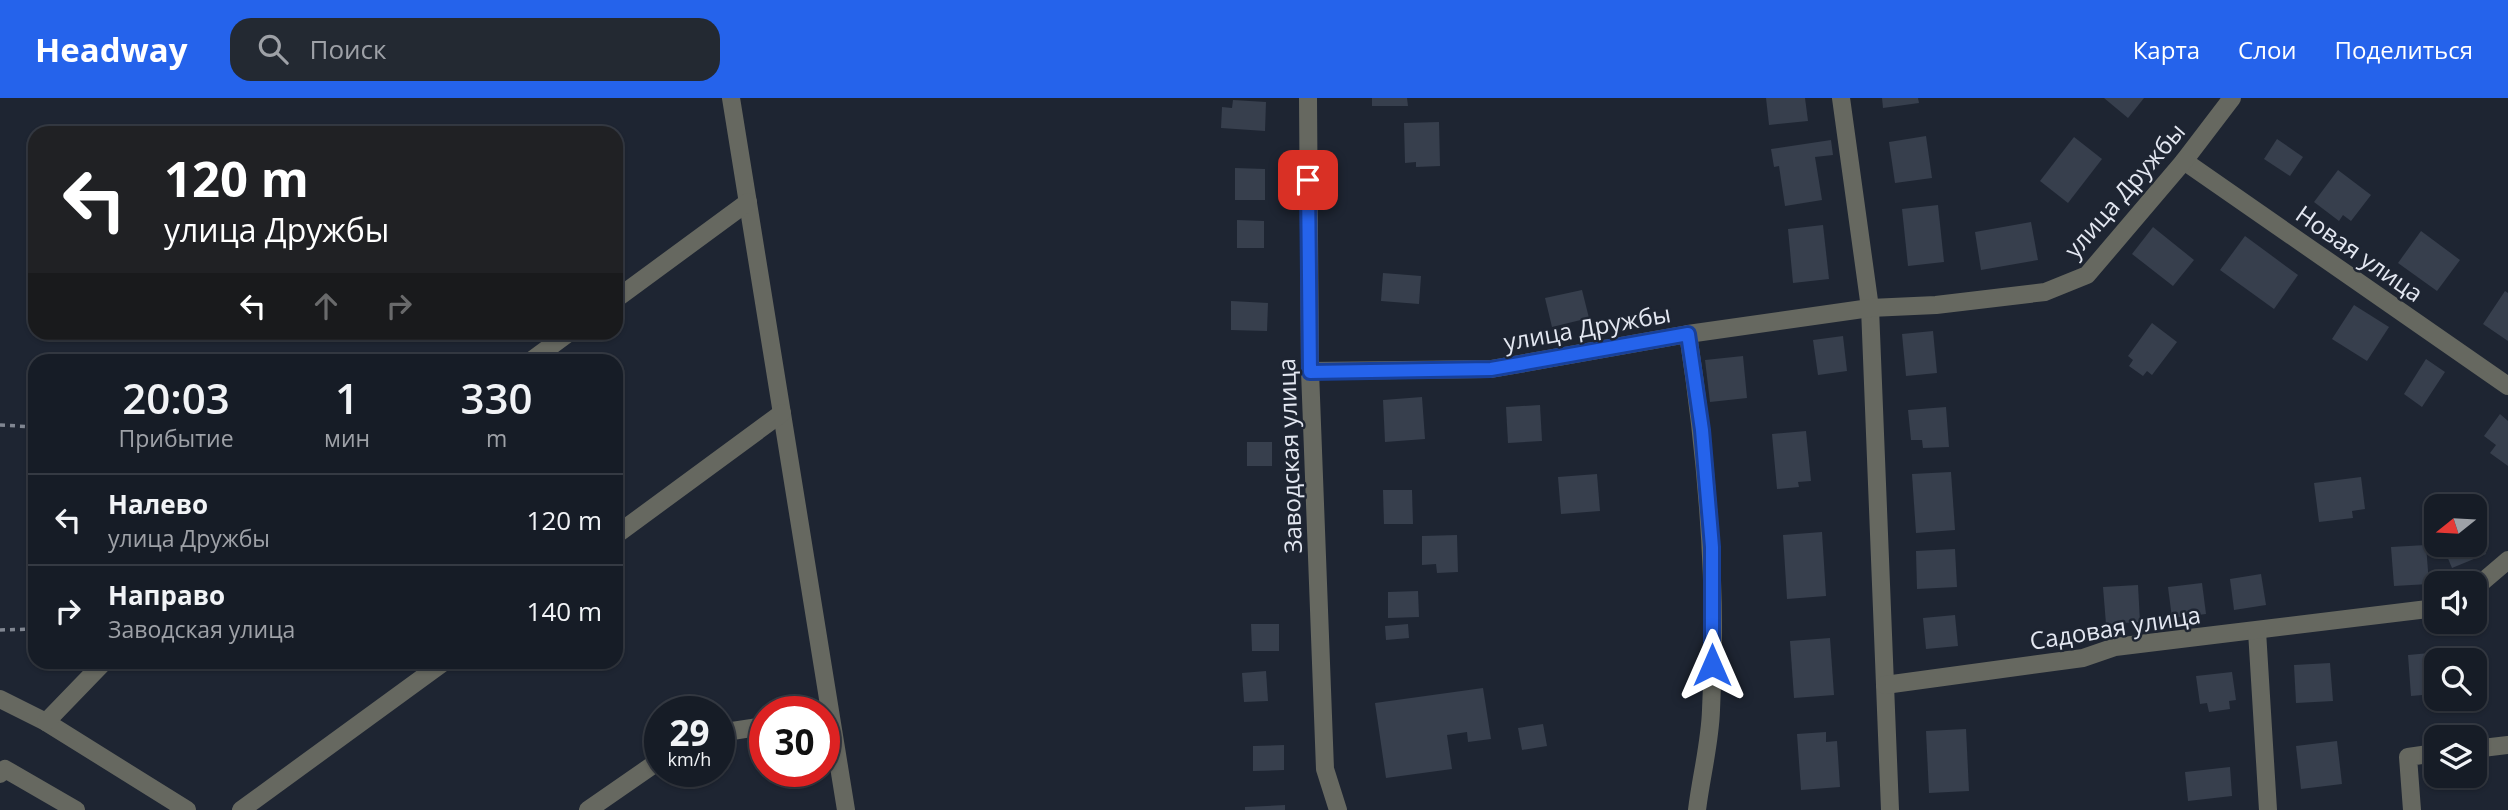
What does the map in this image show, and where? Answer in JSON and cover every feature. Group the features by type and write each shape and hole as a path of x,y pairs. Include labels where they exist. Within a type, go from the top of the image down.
{"street":[{"path":"731,98 825,696"},
{"name":"Заводская улица","path":"1307,98 1310,372 1325,769 1338,810"},
{"path":"1841,98 1870,308 1890,810"},
{"name":"улица Дружбы","path":"1310,372 1491,369 1688,334 1870,308 1936,305 2045,292 2087,275 2184,161 2232,98"},
{"name":"Новая улица","path":"2184,161 2508,386"},
{"path":"623,294 748,202"},
{"path":"1688,334 1702,430 1712,547 1711,712 1697,810"},
{"path":"540,354 559,340"},
{"path":"623,530 782,414"},
{"path":"2487,578 2508,560"},
{"name":"Садовая улица","path":"1885,685 2082,658 2115,646 2424,610"},
{"path":"2257,631 2267,810"},
{"path":"46,722 97,669"},
{"path":"242,810 434,669"},
{"path":"0,699 46,722 187,810"},
{"path":"2487,747 2508,745"},
{"path":"2412,810 2408,757 2424,755"},
{"path":"0,774 5,769 76,810"},
{"path":"588,810 644,772"},
{"path":"840,779 846,810"}],"path":[{"path":"0,425 28,427"},
{"path":"0,631 28,629"}],"building":[{"path":"1372,98 1407,98 1408,106 1372,106"},
{"path":"1766,98 1805,98 1808,121 1769,125"},
{"path":"1882,98 1918,98 1919,103 1883,108"},
{"path":"2104,98 2144,98 2128,118"},
{"path":"1233,100 1266,102 1265,131 1221,128 1222,107 1232,108"},
{"path":"1439,122 1440,166 1416,167 1416,162 1405,163 1404,123"},
{"path":"1926,136 1932,178 1895,183 1889,142"},
{"path":"2074,137 2102,159 2068,203 2040,181"},
{"path":"2277,139 2303,157 2290,176 2264,159"},
{"path":"1831,140 1833,155 1815,157 1822,200 1785,206 1779,166 1774,167 1771,149"},
{"path":"1235,168 1265,169 1265,200 1235,200"},
{"path":"2338,170 2371,195 2351,221 2343,215 2339,221 2314,202"},
{"path":"1938,205 1944,262 1908,266 1902,209"},
{"path":"1237,220 1264,221 1264,248 1237,248"},
{"path":"2031,222 2038,260 1981,270 1975,232"},
{"path":"1823,225 1829,279 1793,283 1788,229"},
{"path":"2153,227 2194,260 2173,286 2132,254"},
{"path":"2421,231 2460,260 2437,291 2398,263"},
{"path":"2245,236 2298,275 2274,309 2220,270"},
{"path":"1383,273 1421,276 1419,304 1381,301"},
{"path":"1582,290 1589,318 1552,327 1545,298"},
{"path":"2505,291 2508,293 2508,341 2483,324"},
{"path":"1231,301 1268,303 1267,331 1231,330"},
{"path":"2354,305 2389,327 2367,361 2332,339"},
{"path":"2152,323 2177,342 2152,375 2147,371 2143,376 2129,366 2133,360 2128,356"},
{"path":"1933,331 1937,373 1906,376 1902,334"},
{"path":"1843,336 1847,371 1818,375 1813,340"},
{"path":"1743,356 1747,398 1710,402 1705,360"},
{"path":"2426,359 2445,372 2422,407 2404,394"},
{"path":"1422,397 1425,439 1385,442 1383,400"},
{"path":"1540,405 1542,441 1508,443 1506,407"},
{"path":"1946,407 1949,447 1923,448 1922,440 1911,440 1908,410"},
{"path":"2500,414 2508,421 2508,466 2490,453 2496,445 2484,436"},
{"path":"1806,431 1811,481 1798,482 1799,487 1777,489 1772,434"},
{"path":"1247,442 1272,442 1272,466 1247,466"},
{"path":"1951,472 1955,530 1916,533 1912,474"},
{"path":"1597,474 1600,511 1561,514 1558,477"},
{"path":"2361,477 2365,509 2352,511 2353,518 2319,522 2314,483"},
{"path":"1383,490 1412,490 1413,524 1384,524"},
{"path":"1822,532 1826,596 1787,599 1783,535"},
{"path":"1457,535 1458,572 1437,573 1436,564 1422,565 1422,536"},
{"path":"2424,545 2428,571 2424,571 2424,584 2394,586 2391,547"},
{"path":"1955,549 1957,587 1917,589 1916,551"},
{"path":"2447,557 2479,557 2452,568"},
{"path":"2261,574 2266,605 2234,610 2230,579"},
{"path":"2202,583 2206,614 2172,618 2168,587"},
{"path":"2138,585 2140,622 2106,624 2103,587"},
{"path":"1418,591 1419,617 1388,618 1388,592"},
{"path":"1955,615 1958,646 1926,649 1923,618"},
{"path":"1251,624 1279,624 1279,651 1252,651"},
{"path":"1408,624 1409,638 1386,640 1385,626"},
{"path":"1830,638 1834,695 1794,698 1790,641"},
{"path":"2424,654 2424,695 2411,696 2408,655"},
{"path":"2330,663 2333,701 2296,703 2294,665"},
{"path":"1266,671 1268,701 1244,702 1242,673"},
{"path":"2232,672 2236,700 2229,701 2230,709 2209,712 2207,703 2200,704 2196,676"},
{"path":"1483,688 1491,739 1468,742 1467,732 1447,735 1452,769 1386,778 1375,703"},
{"path":"1543,724 1547,746 1522,750 1518,728"},
{"path":"1966,729 1969,791 1929,793 1926,731"},
{"path":"1826,732 1826,742 1837,741 1840,787 1801,790 1797,734"},
{"path":"2337,741 2342,784 2301,789 2296,746"},
{"path":"1284,745 1284,770 1253,771 1253,746"},
{"path":"2230,767 2232,796 2188,801 2185,772"},
{"path":"1285,805 1285,810 1245,810 1245,807"}],"route":[{"path":"1308,180 1310,372 1491,369 1688,334 1702,430 1712,547 1712,665"}]}
